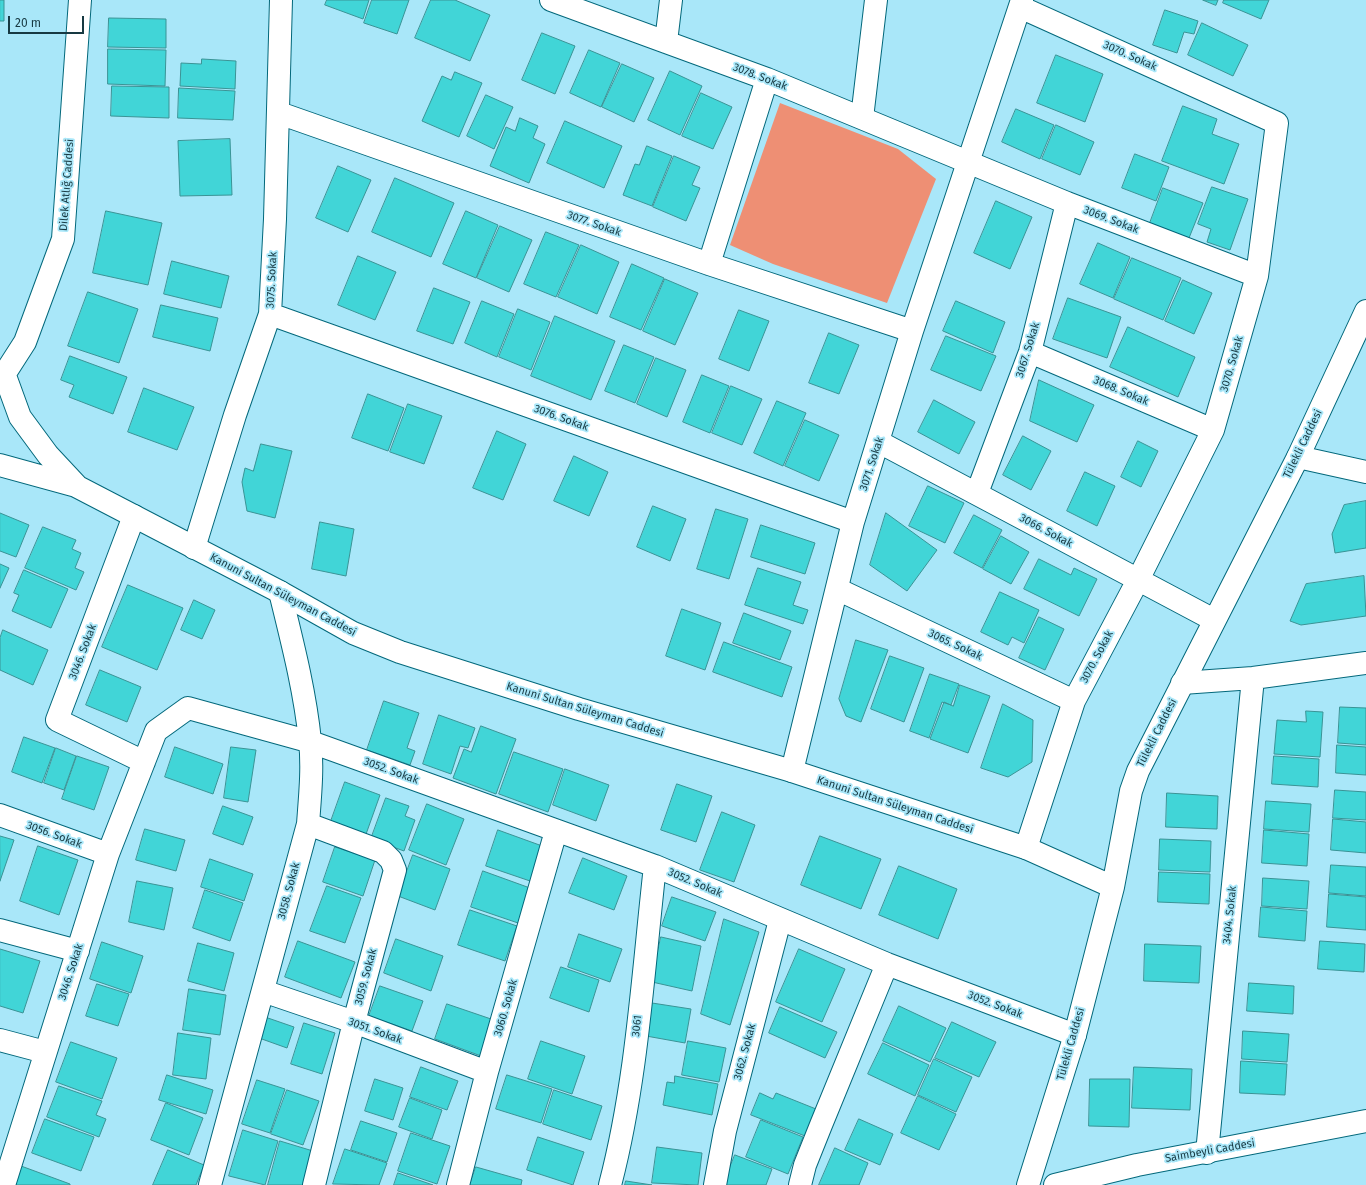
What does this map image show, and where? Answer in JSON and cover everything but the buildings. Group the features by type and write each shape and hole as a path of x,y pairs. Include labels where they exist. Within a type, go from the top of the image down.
{"street":[{"name":"Dilek Atlığ Caddesi","path":"2,377 25,342 63,239 80,0"},
{"name":"3075. Sokak","path":"194,548 235,415 270,314 279,113 281,0"},
{"name":"3078. Sokak","path":"550,0 767,79 967,161"},
{"path":"666,42 671,0"},
{"path":"862,118 876,0"},
{"name":"3071. Sokak","path":"792,771 853,522 879,442 912,331 967,161 1021,3"},
{"name":"3070. Sokak","path":"1021,3 1277,122 1257,276 1213,430 1138,580 1074,701 1026,848"},
{"path":"709,264 767,79"},
{"name":"3077. Sokak","path":"279,113 709,264 912,331"},
{"name":"3069. Sokak","path":"967,161 1067,203 1257,276"},
{"name":"3067. Sokak","path":"977,493 1030,352 1067,203"},
{"name":"Tülekli Caddesi","path":"1028,1185 1075,1036 1113,887 1131,791 1149,748 1298,457 1366,311"},
{"name":"3076. Sokak","path":"270,314 853,522"},
{"name":"3068. Sokak","path":"1030,352 1213,430"},
{"path":"2,377 20,417 48,455 76,486"},
{"name":"3066. Sokak","path":"879,442 1214,620"},
{"path":"1298,457 1366,472"},
{"path":"0,465 76,486"},
{"name":"Kanuni Sultan Süleyman Caddesi","path":"76,486 280,592 353,633 400,652 579,709 792,771 1026,848 1113,887"},
{"name":"3046. Sokak","path":"134,516 57,720 144,762"},
{"name":"3065. Sokak","path":"836,589 1074,701"},
{"name":"3058. Sokak","path":"210,1185 308,824 311,782 311,742 295,654 280,592"},
{"path":"1182,684 1253,678 1366,663"},
{"name":"3404. Sokak","path":"1207,1152 1253,678"},
{"name":"3046. Sokak","path":"4,1185 108,854 156,731 188,708 311,742"},
{"name":"3052. Sokak","path":"311,742 655,866 887,964 1075,1036"},
{"name":"3056. Sokak","path":"0,815 108,854"},
{"name":"3059. Sokak","path":"308,824 383,852 391,860 395,870 354,1022 314,1185"},
{"name":"3060. Sokak","path":"458,1185 487,1072 556,831"},
{"name":"3061","path":"610,1185 621,1142 629,1096 655,866"},
{"name":"3062. Sokak","path":"715,1185 725,1131 780,920"},
{"path":"0,930 78,951"},
{"path":"800,1185 821,1125 887,964"},
{"name":"3051. Sokak","path":"263,991 354,1022 487,1072"},
{"path":"0,1040 45,1052"},
{"name":"Saimbeyli Caddesi","path":"1055,1185 1137,1165 1366,1121"}],"shaded area":[{"path":"780,103 898,149 936,179 887,303 773,264 730,245"}]}
